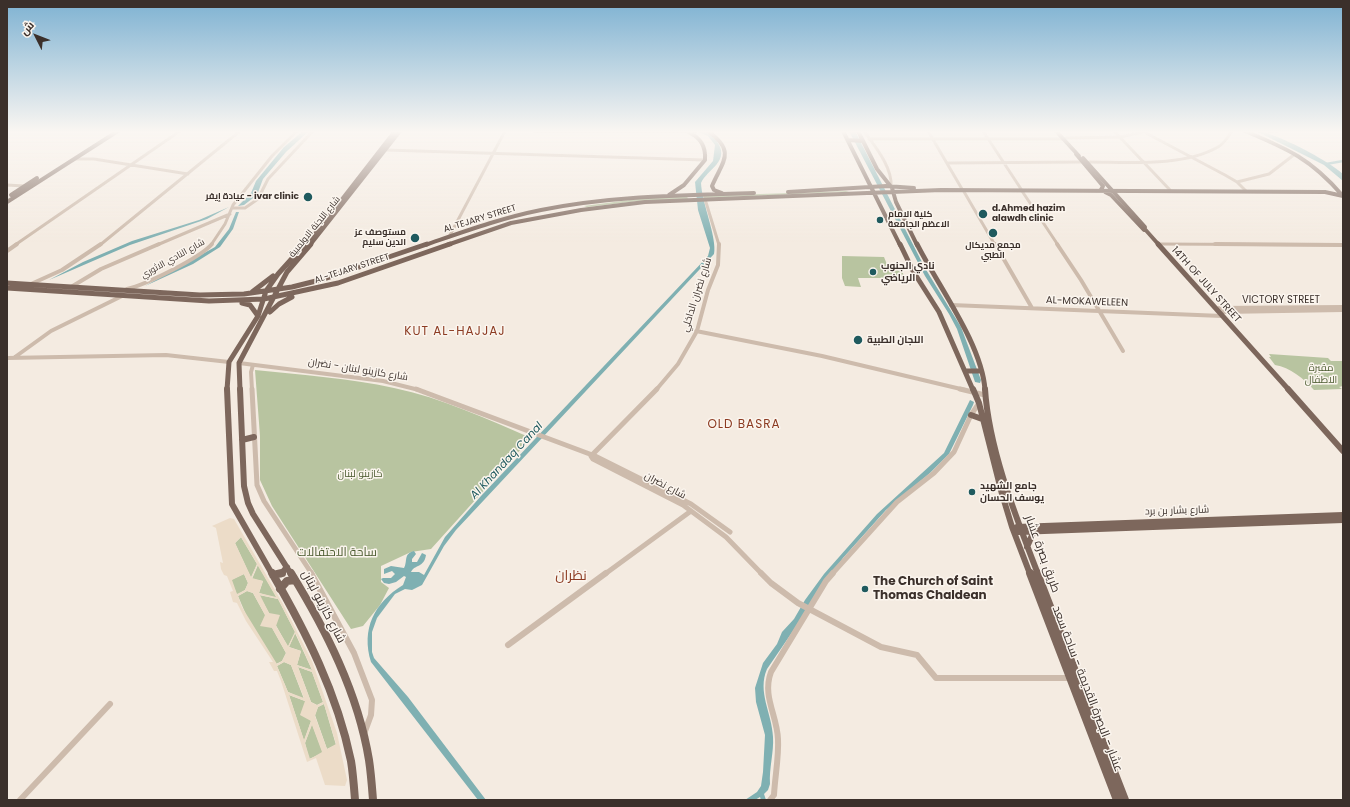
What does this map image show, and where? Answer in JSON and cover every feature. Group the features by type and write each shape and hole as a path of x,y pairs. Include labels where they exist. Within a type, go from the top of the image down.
{"main road":[{"path":"7,197 51,169"},
{"path":"7,202 59,169"},
{"name":"شارع اللجنة الاولمبية","path":"270,295 284,267 319,228 367,169"},
{"name":"شارع اللجنة الاولمبية","path":"270,295 371,169"},
{"path":"668,196 684,185 698,169"},
{"path":"722,169 712,186 716,191 724,194"},
{"name":"عشار - البصرة القديمة - ساحة سعد","path":"863,169 916,275 941,317 967,371 979,403 982,419 1017,529 1070,678 1117,800"},
{"name":"طريق بصرة عشار","path":"878,169 892,184 892,193 898,207 969,339 986,394 987,412 1017,529 1027,547 1125,800"},
{"path":"1089,169 1102,189 1111,195 1150,234"},
{"name":"14TH OF JULY STREET","path":"1091,169 1343,446"},
{"path":"1095,169 1109,186 1117,192 1150,234"},
{"path":"1317,169 1343,196"},
{"path":"1322,169 1343,192"},
{"path":"705,197 850,192 892,184 962,189 1102,189 1117,192 1338,190"},
{"path":"1102,189 1109,186"},
{"path":"705,197 724,194 850,192 892,193 962,189"},
{"path":"1111,195 1117,192 1170,190 1328,192 1343,196"},
{"name":"AL TEJARY STREET","path":"270,295 354,271 513,216 580,204 668,196 705,197"},
{"name":"AL-TEJARY STREET","path":"7,288 219,301 313,290 357,277 511,223 581,210 695,197"},
{"path":"580,204 581,210"},
{"name":"14TH OF JULY STREET","path":"1150,234 1161,244 1343,451"},
{"path":"249,293 262,286 284,267"},
{"path":"292,267 286,282 290,285 301,285"},
{"path":"209,300 270,295 309,286 322,281"},
{"name":"AL-TEJARY STREET","path":"7,283 208,295 249,293 270,295"},
{"path":"262,323 282,301 313,290"},
{"path":"239,363 268,310 270,295"},
{"path":"270,295 229,362 227,389 231,498 237,514 273,575 305,634 328,684 340,721 350,761 355,800"},
{"path":"219,301 247,304 258,316"},
{"name":"شارع كازينو لبنان","path":"239,363 244,486 248,503 295,580 332,648 352,696 370,761 372,800"},
{"path":"967,371 980,371"},
{"path":"971,415 982,419"},
{"path":"242,440 254,437"},
{"name":"شارع بشار بن برد","path":"1017,529 1343,515"},
{"name":"شارع بشار بن برد","path":"1017,529 1039,531 1343,520"},
{"path":"1027,547 1033,533 1039,531"},
{"path":"273,575 281,574 287,567"},
{"path":"280,589 287,581 295,580"}],"street":[{"path":"7,251 126,169"},
{"path":"162,169 189,173"},
{"path":"31,284 62,270 108,240 194,169"},
{"name":"شارع النادي الاثوري","path":"124,290 135,288 184,263 211,246 232,208 262,169"},
{"path":"232,208 245,208 258,199 268,179 277,169"},
{"path":"449,237 486,169"},
{"path":"887,169 892,184"},
{"path":"950,169 1032,308"},
{"path":"1008,169 1100,311 1123,351"},
{"path":"1149,169 1170,190"},
{"path":"1211,169 1237,182 1246,191"},
{"path":"1237,182 1272,174 1280,169"},
{"path":"7,185 24,186"},
{"name":"شارع نضران الداخلي","path":"591,456 627,421 677,364 696,331 718,264 720,251 719,240 705,197"},
{"path":"71,287 101,269 230,214"},
{"path":"1161,244 1343,244"},
{"path":"141,284 140,289 142,291"},
{"path":"15,357 51,331 122,296"},
{"name":"AL-MOKAWELEEN","path":"951,305 1100,311 1221,312"},
{"name":"VICTORY STREET","path":"1221,312 1236,310 1343,307"},
{"name":"VICTORY STREET","path":"1236,310 1343,310"},
{"path":"696,331 815,355 986,394"},
{"path":"7,358 166,355 229,362"},
{"name":"شارع كازينو لبنان - نضران","path":"239,363 401,385 475,409 544,437"},
{"path":"253,365 251,372 255,475 261,496 328,602 351,647 369,692 372,705 371,714 363,735"},
{"path":"770,800 774,795 778,733 766,687 770,671 777,663 826,581 868,532 897,502 934,473 954,452 971,415 979,403"},
{"name":"شارع نضران","path":"544,437 591,456 593,459 690,504 728,534"},
{"name":"شارع نضران","path":"660,490 728,534"},
{"path":"508,645 691,511"},
{"path":"728,534 778,589 799,604 881,647 917,655 936,678 1070,678"},
{"path":"20,800 110,704"}],"green space":[{"path":"849,192 704,198 703,196"},
{"path":"687,196 688,199 640,201 587,207 584,206 637,199"},
{"name":"نادي الجنوب الرياضي","path":"842,256 884,257 888,267 900,267 905,278 858,278 861,287 845,286 842,278"},
{"name":"مقبرة الاطفال","path":"1269,354 1328,358 1331,361 1342,361 1343,386 1339,387 1342,389 1314,390 1296,374 1286,368 1275,365 1269,357 1271,357"},
{"name":"كازينو لبنان","path":"255,370 325,377 412,392 447,403 531,438 431,549 411,552 381,566 381,582 389,588 380,605 363,626 351,629 272,506 260,480 260,436"},
{"path":"241,537 257,564 251,578 235,543"},
{"path":"258,565 277,598 259,593 263,581 252,579"},
{"path":"244,574 248,583 245,590 237,595 231,580"},
{"path":"247,591 253,593 286,653 282,661 276,664 247,617 238,596"},
{"path":"259,595 278,599 295,632 288,647"},
{"path":"295,633 312,670 297,665 301,651 289,647"},
{"path":"284,662 291,665 304,699 288,692 277,666"},
{"path":"298,667 312,672 323,702 317,705 311,702"},
{"path":"289,695 305,701 311,721 304,741"},
{"path":"324,704 336,745 327,749 315,715 318,707"},
{"path":"312,724 323,753 309,759 305,743"}],"shaded area":[{"path":"230,518 234,519 283,604 312,661 337,733 347,780 345,786 325,785 316,758 307,762 281,681 277,671 274,671 269,662 273,662 246,621 237,603 233,602 230,592 233,591 227,576 224,575 221,569 220,562 223,563 216,528 212,526","holes":["241,537 257,564 251,577 235,543","257,566 276,597 259,593 263,581 252,578","244,574 248,583 245,590 237,594 232,580","247,591 253,593 265,615 260,626 272,628 286,653 282,661 277,664 242,607 238,596","260,595 278,599 295,632 288,646 276,626 280,615 269,613","295,634 312,670 297,665 301,651 289,647","284,662 291,665 304,698 288,692 277,666","298,667 312,672 323,702 317,705 311,702","289,695 305,701 300,715 311,721 304,740","324,704 336,744 327,749 315,716 318,707","312,725 322,752 310,759 305,743"]}],"water":[{"path":"266,169 272,169 263,179 257,195 244,205 238,206 251,193 256,181"},
{"path":"706,169 713,169 701,183 713,239 714,254 456,530 444,546 422,585 412,590 405,589 395,594 377,618 372,632 372,652 374,658 408,697 486,800 478,800 371,662 368,650 368,639 372,618 384,600 403,585 406,577 404,576 396,582 389,584 384,583 381,579 391,578 395,574 392,571 384,574 384,569 391,566 404,568 408,554 414,551 416,554 412,559 412,562 417,562 422,553 426,555 423,562 411,572 419,572 424,575 445,537 481,496 708,256 710,248 698,210 695,182"},
{"path":"869,169 874,169 925,268 961,327 981,380 980,383 975,382 957,329 925,276"},
{"path":"1328,169 1337,169 1343,174 1343,181"},
{"path":"229,207 207,219 130,245 49,280 83,262 132,241 199,220"},
{"path":"236,212 239,212 233,229 220,247 193,264 145,286 215,247 229,229"},
{"path":"970,400 974,402 973,405 949,454 930,473 886,510 843,558 767,669 764,678 764,694 773,737 770,784 768,790 764,794 766,800 761,800 760,797 755,800 745,800 757,792 761,786 763,772 765,735 756,702 755,688 763,663 777,644 782,632 794,619 805,600 824,574 877,514 944,453"}],"place":[{"name":"عيادة إيفر - ivar clinic","path":"308,197"},
{"name":"d.Ahmed hazim alawdh clinic","path":"983,214"},
{"name":"كلية الامام الاعظم الجامعة","path":"880,220"},
{"name":"مجمع مديكال الطبي","path":"993,233"},
{"name":"مستوصف عز الدين سليم","path":"415,238"},
{"name":"نادي الجنوب الرياضي","path":"873,272"},
{"name":"اللجان الطبية","path":"858,340"},
{"name":"جامع الشهيد يوسف الحسان","path":"972,492"},
{"name":"The Church of Saint Thomas Chaldean","path":"865,589"}],"district":[{"name":"KUT AL-HAJJAJ","path":"455,332"},
{"name":"OLD BASRA","path":"744,425"},
{"name":"نظران","path":"571,576"}],"water label":[{"name":"Al Khandaq Canal","path":"507,461"}],"park label":[{"name":"ساحة الاحتفالات","path":"337,553"}]}
